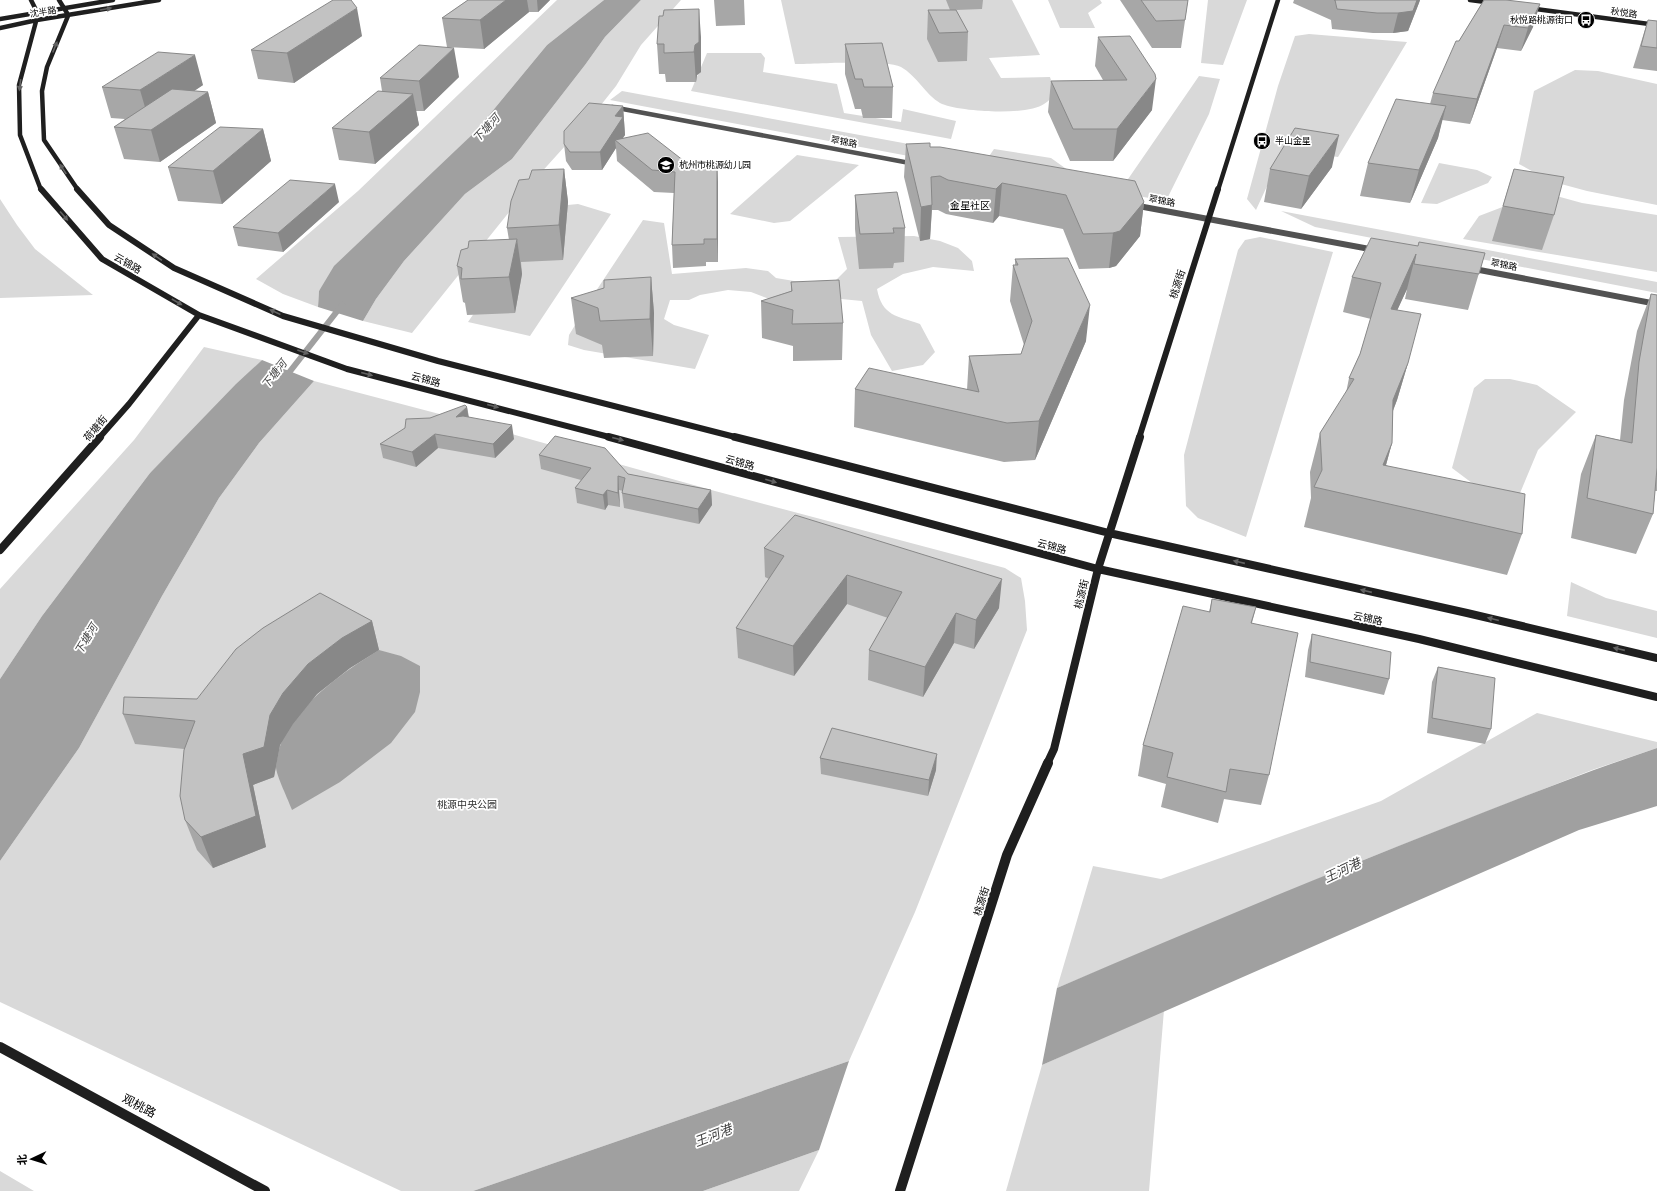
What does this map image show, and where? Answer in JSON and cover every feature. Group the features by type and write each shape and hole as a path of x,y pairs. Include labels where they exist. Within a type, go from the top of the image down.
{"main road":[{"path":"31,0 38,14"},
{"path":"59,0 65,8 68,16"},
{"name":"沈半路","path":"0,19 38,14 113,0"},
{"name":"沈半路","path":"0,28 37,20 159,0"},
{"name":"桃源街","path":"900,1191 1007,855 1054,749 1098,569 1278,0"},
{"path":"1470,0 1500,4"},
{"name":"秋悦路","path":"1522,7 1657,25"},
{"name":"云锦路","path":"38,14 19,85 20,135 41,190 102,259 199,314 245,333 330,361 348,369 690,458 787,486 1098,569 1419,639 1657,697"},
{"name":"云锦路","path":"68,16 47,67 42,92 44,140 73,184 109,225 174,268 283,316 438,361 1109,533 1467,613 1657,658"},
{"name":"荷塘街","path":"0,550 129,404 199,314"},
{"name":"观桃路","path":"0,1047 265,1191"}],"street":[{"name":"翠锦路","path":"609,107 920,165"},
{"name":"翠锦路","path":"1130,204 1382,252"},
{"name":"翠锦路","path":"1466,267 1657,304"}],"green space":[{"path":"557,0 604,0 547,45 476,131 319,291 318,307 283,294 256,279 358,191"},
{"path":"641,0 681,0 641,45 616,86 593,115 538,176 412,333 363,321 376,299 404,261 465,194 512,159 605,37"},
{"path":"781,0 1012,0 1040,55 989,58 1001,78 1050,77 1055,93 1047,102 1036,108 1009,111 962,109 940,103 901,67 880,63 850,62 795,64"},
{"path":"1048,0 1100,0 1102,3 1088,13 1095,28 1060,28"},
{"path":"1208,0 1247,0 1223,65 1201,63"},
{"path":"1309,34 1407,42 1338,157 1284,149 1256,210 1247,199 1278,86 1295,36"},
{"path":"707,53 761,53 765,58 763,72 837,84 844,113 901,122 903,109 956,121 951,139 691,91"},
{"path":"1575,70 1598,71 1657,84 1657,205 1587,191 1550,181 1519,164 1534,91"},
{"path":"1199,76 1220,79 1209,114 1166,201 981,168 994,149 1051,158 1072,173 1126,182"},
{"path":"622,91 952,152 946,163 610,100"},
{"path":"797,155 859,165 790,221 774,223 730,214"},
{"path":"1439,163 1477,170 1492,177 1488,183 1437,204 1421,203"},
{"path":"1542,192 1582,203 1657,215 1657,272 1463,239 1479,216"},
{"path":"0,199 35,249 93,295 0,298"},
{"path":"578,204 611,214 530,336 468,322 547,207"},
{"path":"1281,211 1657,282 1657,293 1315,227"},
{"path":"643,220 664,223 672,274 746,268 768,271 776,278 800,282 804,300 772,300 751,292 728,290 700,295 689,300 670,300 664,319 674,325 709,335 695,369 584,350 568,345 569,335"},
{"path":"914,236 940,241 958,248 972,261 974,271 933,267 903,274 877,289 879,298 887,310 898,317 920,324 935,352 923,365 892,371 871,335 862,301 841,299 835,281 847,269 838,237"},
{"path":"1260,237 1333,252 1246,537 1198,518 1186,506 1184,455 1238,250 1245,240"},
{"path":"204,347 262,360 150,473 42,616 0,679 0,589 134,440"},
{"path":"1485,379 1510,379 1537,385 1576,412 1538,450 1518,498 1476,486 1452,468 1474,388"},
{"name":"桃源中央公园","path":"314,381 447,416 715,491 1005,568 1021,578 1025,601 1027,630 915,912 849,1061 473,1191 401,1191 0,1002 0,861 79,748 162,596 219,498 259,443"},
{"path":"1571,582 1606,598 1657,611 1657,638 1567,616"},
{"path":"1537,713 1657,742 1657,748 1592,770 1361,861 1057,988 1093,866 1161,879 1381,801"},
{"path":"1164,1010 1149,1191 1006,1191 1042,1065"},
{"path":"819,1150 799,1191 703,1191"},
{"path":"0,1171 34,1191 0,1191"}],"water":[{"path":"604,0 641,0 605,37 512,159 465,194 404,261 376,299 363,321 318,307 319,291 334,266 476,131 547,45"},
{"path":"262,360 314,381 259,443 219,498 162,596 79,748 0,861 0,679 42,616 150,473 236,384"},
{"path":"379,650 401,656 420,666 420,692 415,712 391,743 340,782 292,810 280,782 276,767 283,739 292,723 318,694 333,681"},
{"name":"王河港","path":"1657,748 1657,806 1579,830 1042,1065 1057,988 1250,906 1395,847 1550,786"},
{"name":"王河港","path":"849,1061 819,1150 703,1191 473,1191"}],"building":[{"path":"333,0 351,0 357,8 287,53 251,50"},
{"path":"468,0 506,0 480,20 442,18"},
{"path":"1141,0 1188,0 1185,20 1156,21"},
{"path":"1335,0 1417,0 1413,11 1377,13 1337,9"},
{"path":"1484,0 1506,0 1540,4 1528,28 1504,25 1477,99 1433,93 1456,41 1459,41"},
{"path":"699,9 699,42 695,45 694,52 664,53 664,44 657,44 659,16 663,16 664,10"},
{"path":"928,10 956,10 968,32 939,33"},
{"path":"1648,20 1657,21 1657,48 1641,46"},
{"path":"1130,36 1155,74 1156,79 1117,129 1073,129 1051,81 1127,80 1098,37"},
{"path":"882,43 893,87 864,87 862,79 855,79 845,44"},
{"path":"419,45 454,48 419,81 380,78"},
{"path":"158,52 195,55 140,90 102,87"},
{"path":"172,89 208,92 151,130 114,127"},
{"path":"378,91 413,94 369,132 332,128"},
{"path":"1396,99 1446,106 1419,170 1368,163"},
{"path":"589,103 623,106 615,116 623,117 600,152 570,152 564,144 564,131"},
{"path":"220,127 263,129 213,171 168,167"},
{"path":"1295,128 1339,135 1309,176 1270,169"},
{"path":"648,133 693,168 717,161 717,239 704,239 704,244 672,245 675,172 652,170 615,140"},
{"path":"930,143 930,147 940,147 1135,181 1144,202 1120,231 1113,233 1083,234 1066,195 1002,183 996,189 948,180 940,176 931,177 932,205 921,207 906,144"},
{"path":"564,169 559,225 507,228 511,201 519,180 529,179 532,170"},
{"path":"1514,169 1564,177 1554,215 1503,206"},
{"path":"290,180 335,184 278,233 233,227"},
{"path":"897,192 905,228 893,228 894,233 860,234 855,195"},
{"path":"1371,238 1418,246 1419,242 1485,253 1479,274 1414,264 1416,254 1391,309 1421,314 1408,363 1393,400 1392,443 1383,465 1525,494 1522,534 1314,487 1322,470 1320,433 1354,379 1349,378 1360,354 1381,283 1352,277"},
{"path":"517,239 509,277 461,279 462,268 457,266 461,250 468,248 469,241"},
{"path":"1068,258 1090,305 1039,421 1007,423 855,389 869,368 979,392 969,356 1021,354 1032,321 1013,265 1018,265 1015,259"},
{"path":"651,277 650,319 600,321 598,308 571,298 604,288 604,280"},
{"path":"839,280 843,323 792,324 793,310 761,301 792,291 791,282"},
{"path":"1651,294 1657,295 1657,468 1653,514 1587,498 1596,435 1632,443 1639,362"},
{"path":"465,405 467,407 456,417 463,416 512,425 493,444 435,434 412,452 380,444 405,428 406,419 430,418"},
{"path":"555,436 605,448 628,474 711,490 698,509 622,493 625,478 618,476 618,493 607,490 603,495 575,488 591,468 539,455"},
{"path":"795,515 1002,579 976,620 956,613 925,667 869,650 902,592 847,575 793,646 736,628 784,556 764,548"},
{"path":"320,593 372,621 342,638 308,664 283,693 270,715 264,747 243,754 256,816 201,837 185,820 180,796 184,750 195,721 123,714 124,697 197,699 236,649 263,628"},
{"path":"1212,599 1256,607 1251,623 1298,633 1269,775 1230,769 1226,792 1167,777 1173,753 1143,745 1183,606 1210,612"},
{"path":"1312,634 1391,652 1389,679 1310,662"},
{"path":"1438,667 1495,678 1491,729 1432,718"},
{"path":"832,728 937,754 929,780 820,758"}],"waterway":[{"name":"下塘河","path":"284,379 342,305"}],"place":[{"name":"秋悦路桃源街口","path":"1586,20"},
{"name":"半山金星","path":"1262,141"},
{"name":"杭州市桃源幼儿园","path":"666,165"}],"district":[{"name":"金星社区","path":"970,205"}]}
